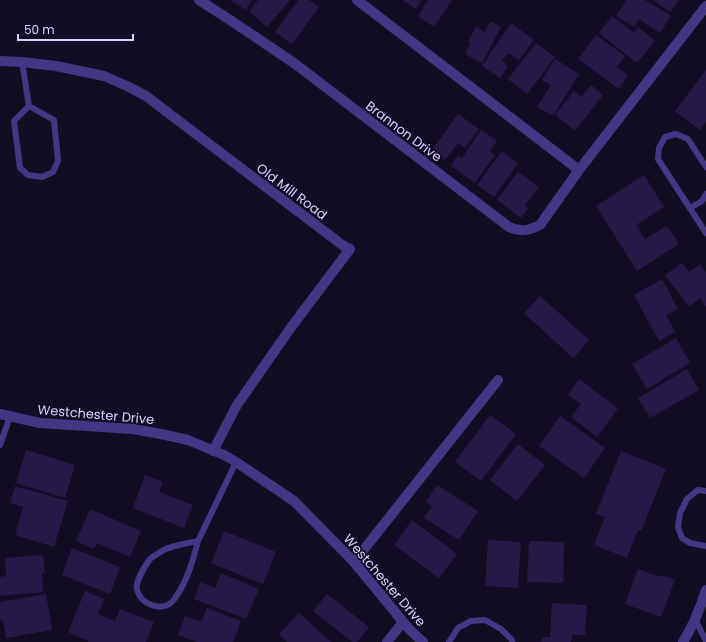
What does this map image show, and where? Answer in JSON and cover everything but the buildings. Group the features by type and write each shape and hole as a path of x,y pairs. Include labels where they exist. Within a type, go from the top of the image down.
{"street":[{"name":"Brannon Drive","path":"198,0 294,63 509,227 519,230 530,230 540,225 579,170 706,6"},
{"path":"357,0 579,170"},
{"name":"Old Mill Road","path":"0,61 56,66 104,76 146,96 345,247 350,249 292,326 237,405 213,450"},
{"path":"354,562 498,380"},
{"name":"Westchester Drive","path":"5,415 40,423 133,429 154,432 188,440 213,450 236,462 294,501 354,562 409,629 423,642"},
{"path":"682,642 690,631 700,609 706,590"},
{"path":"387,642 403,622"}],"lane":[{"path":"22,62 29,106"},
{"path":"29,106 54,120 58,161 53,172 42,177 28,175 20,168 14,121 29,106"},
{"path":"706,167 688,139 676,134 665,137 659,148 658,159 706,233"},
{"path":"690,208 702,201 706,194"},
{"path":"0,446 5,415"},
{"path":"198,541 163,550 150,559 138,579 137,589 141,598 148,604 156,606 165,606 172,602 185,581 198,541 236,462"},
{"path":"706,490 698,490 687,499 680,513 678,527 682,538 690,543 706,546"},
{"path":"695,619 706,641"},
{"path":"449,642 458,628 471,621 485,620 501,629 512,640 512,642"}]}
